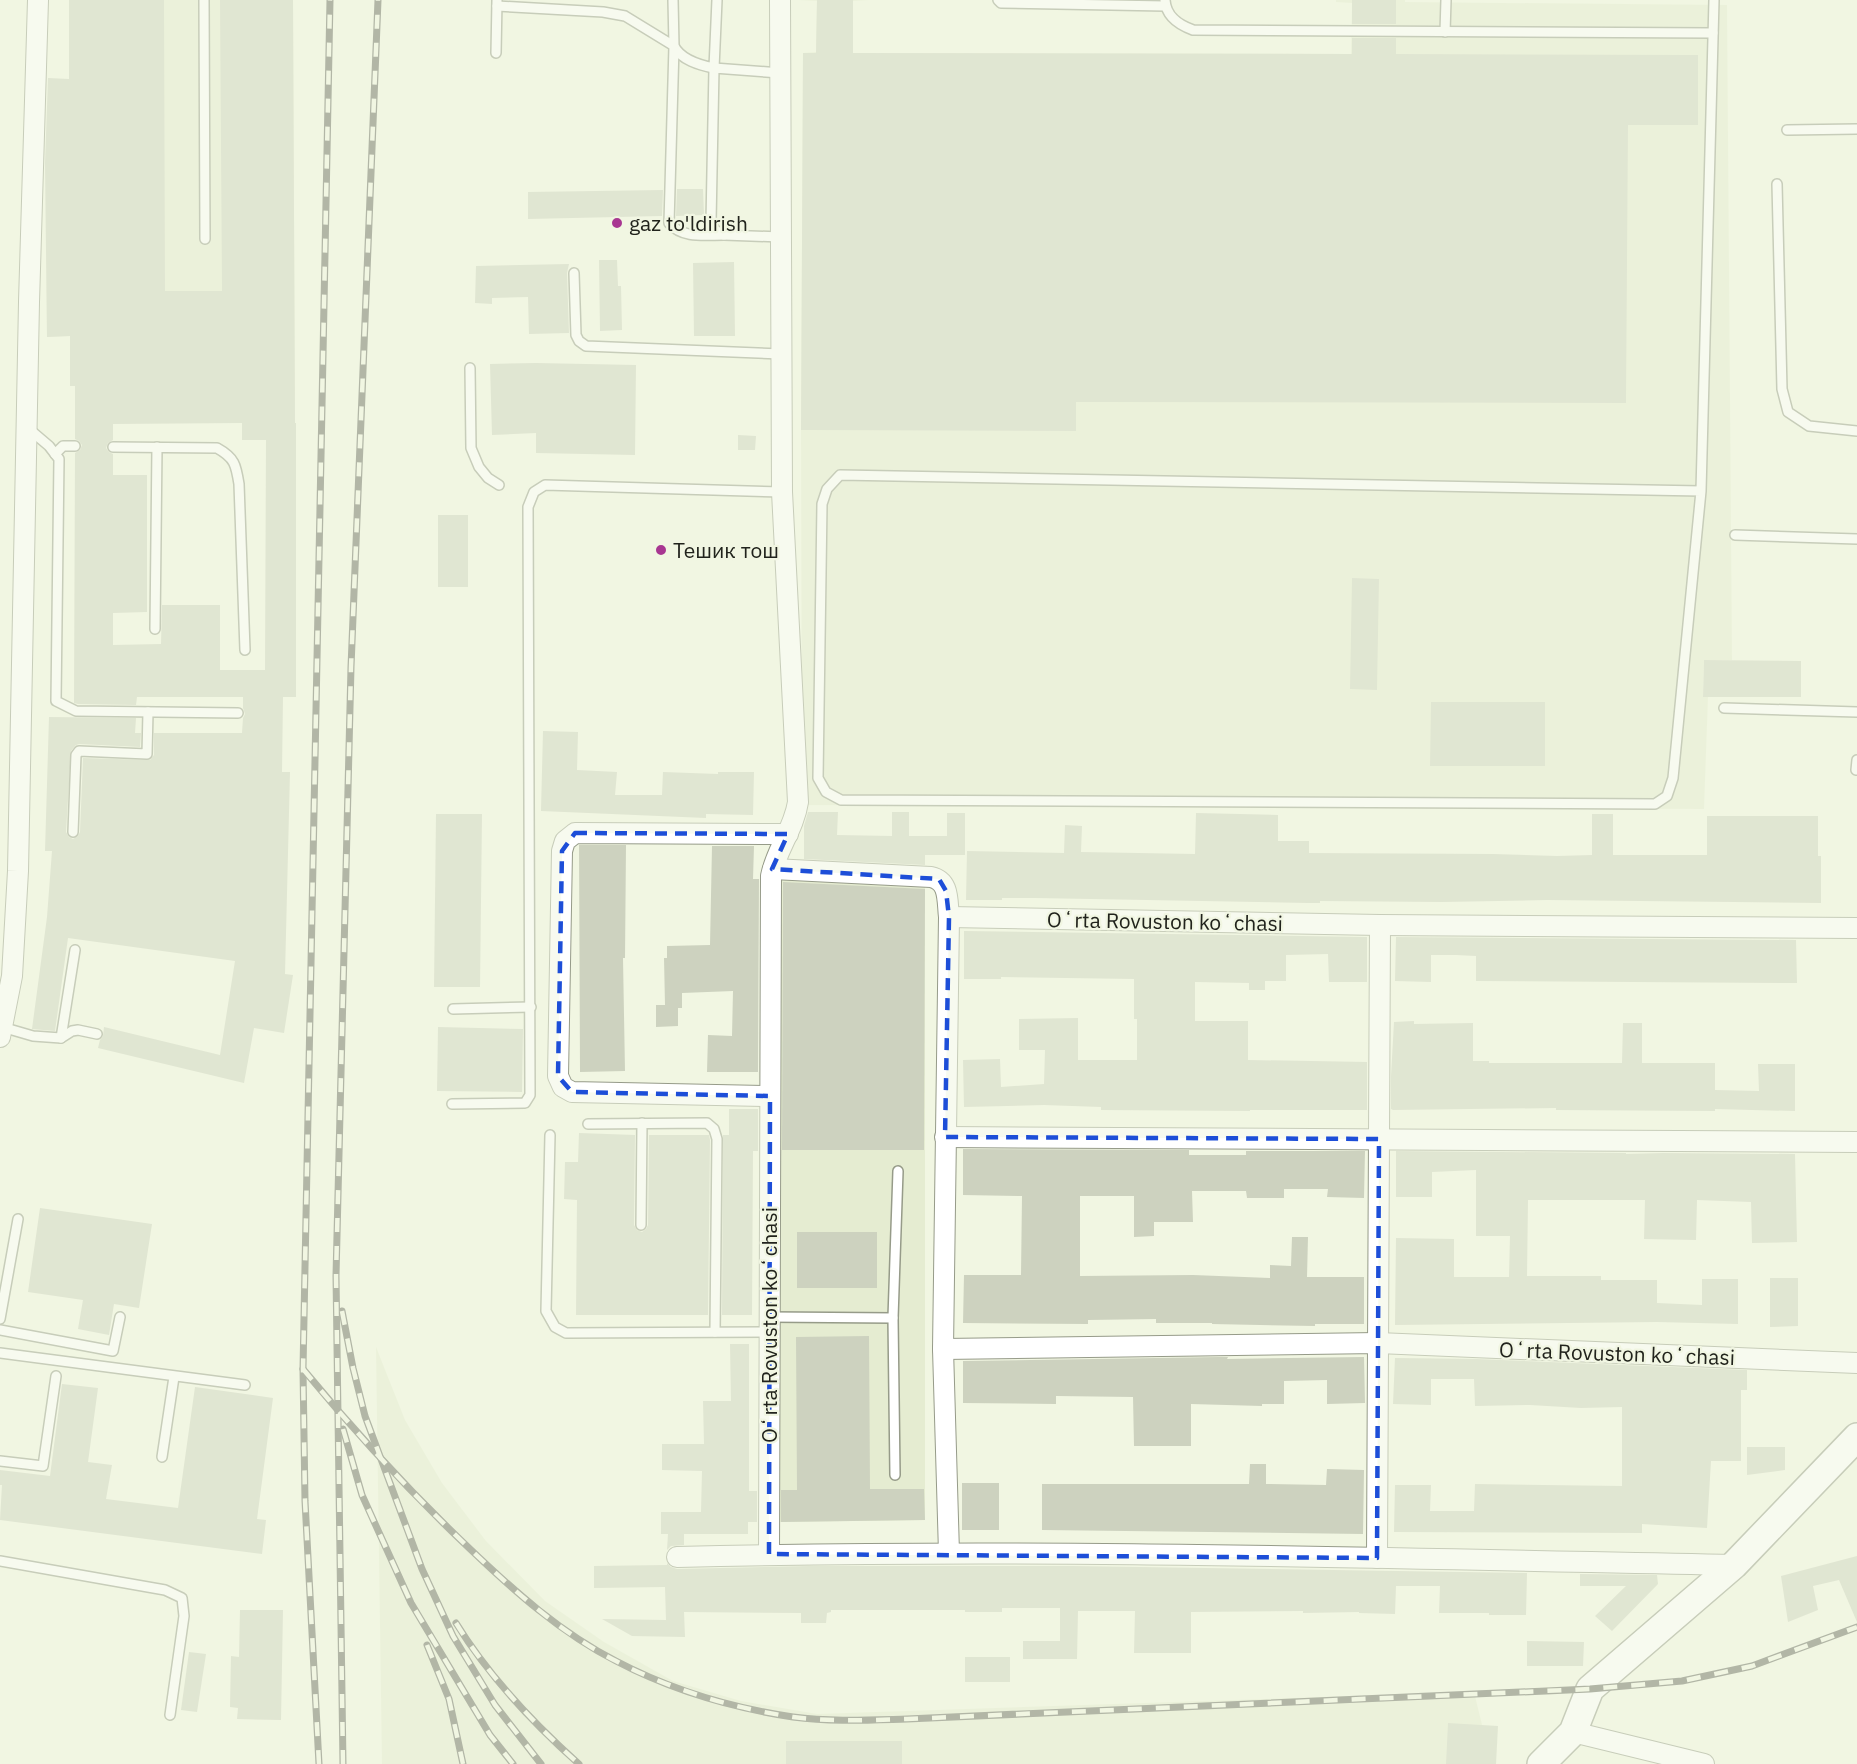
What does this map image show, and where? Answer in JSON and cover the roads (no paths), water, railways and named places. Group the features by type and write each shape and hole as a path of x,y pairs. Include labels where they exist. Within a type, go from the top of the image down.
{"street":[{"path":"1,1032 12,976 18,871 29,302 38,0"},
{"name":"Oʻrta Rovuston koʻchasi","path":"769,1554 773,869 794,821 798,802 782,492 780,0"},
{"path":"770,1096 572,1092 563,1087 558,1076 562,851 565,841 575,833 788,834"},
{"path":"773,869 931,877 939,879 946,891 949,917 943,1349 949,1552"},
{"name":"Oʻrta Rovuston koʻchasi","path":"949,917 1380,925 1857,928"},
{"path":"1377,1558 1380,925"},
{"path":"945,1137 1857,1142"},
{"name":"Oʻrta Rovuston koʻchasi","path":"943,1349 1378,1343 1857,1363"},
{"path":"1541,1764 1573,1732 1590,1689 1734,1565 1855,1441"},
{"path":"677,1557 949,1552 1734,1565"},
{"path":"1573,1732 1704,1764"}],"lane":[{"path":"204,0 205,239"},
{"path":"673,0 674,46 669,223 676,230 685,234 782,237"},
{"path":"717,0 711,222 715,230 724,235"},
{"path":"998,0 1001,3 1165,3 1173,19 1181,26 1193,30 1713,33"},
{"path":"1445,32 1446,0"},
{"path":"1701,491 840,475 827,489 822,504 818,778 826,792 841,800 1655,804 1668,796 1673,778 1701,491 1714,0"},
{"path":"496,53 497,3 625,16 674,46 682,56 700,65 781,73"},
{"path":"1787,130 1857,129"},
{"path":"1777,184 1782,389 1788,412 1809,426 1857,430"},
{"path":"574,273 576,335 579,341 586,346 782,354"},
{"path":"470,368 471,448 479,466 488,478 500,485"},
{"path":"27,428 50,446 59,459 60,466 56,701 76,711 238,713"},
{"path":"55,454 63,446 75,446"},
{"path":"113,447 217,448 228,454 236,465 239,484 245,650"},
{"path":"155,629 157,447"},
{"path":"452,1104 525,1102 530,1095 531,1088 528,507 534,492 545,485 782,492"},
{"path":"1735,535 1857,539"},
{"path":"1724,708 1857,712"},
{"path":"73,832 76,755 79,751 147,754 148,712"},
{"path":"1856,770 1857,760"},
{"path":"62,1038 75,950"},
{"path":"453,1009 531,1007"},
{"path":"1,1032 62,1038 78,1030 97,1034"},
{"path":"641,1225 642,1123"},
{"path":"588,1124 707,1123 714,1129 717,1138 715,1332"},
{"path":"550,1135 546,1311 555,1327 566,1333 715,1332 769,1325 893,1318"},
{"path":"895,1475 893,1318 898,1171"},
{"path":"0,1319 18,1219"},
{"path":"0,1330 113,1351 120,1317"},
{"path":"0,1353 245,1385"},
{"path":"0,1461 43,1466 56,1376"},
{"path":"162,1457 174,1377"},
{"path":"0,1561 165,1590 182,1598 184,1616 170,1715"}],"railway":[{"path":"319,1764 305,1501 303,1369 330,0"},
{"path":"343,1764 336,1276 351,667 378,0"},
{"path":"342,1311 365,1416 422,1569 453,1636 495,1705 541,1764"},
{"path":"303,1369 363,1439 425,1505 503,1580 576,1638 658,1681 725,1703 793,1717 836,1720 907,1719 1590,1689 1682,1681 1752,1666 1857,1627"},
{"path":"343,1429 362,1495 411,1603 490,1735 513,1764"},
{"path":"456,1623 482,1661 512,1698 579,1764"},
{"path":"427,1645 449,1699 463,1764"}],"place":[{"name":"gaz to'ldirish","path":"617,223"},
{"name":"Тешик тош","path":"661,550"}]}
